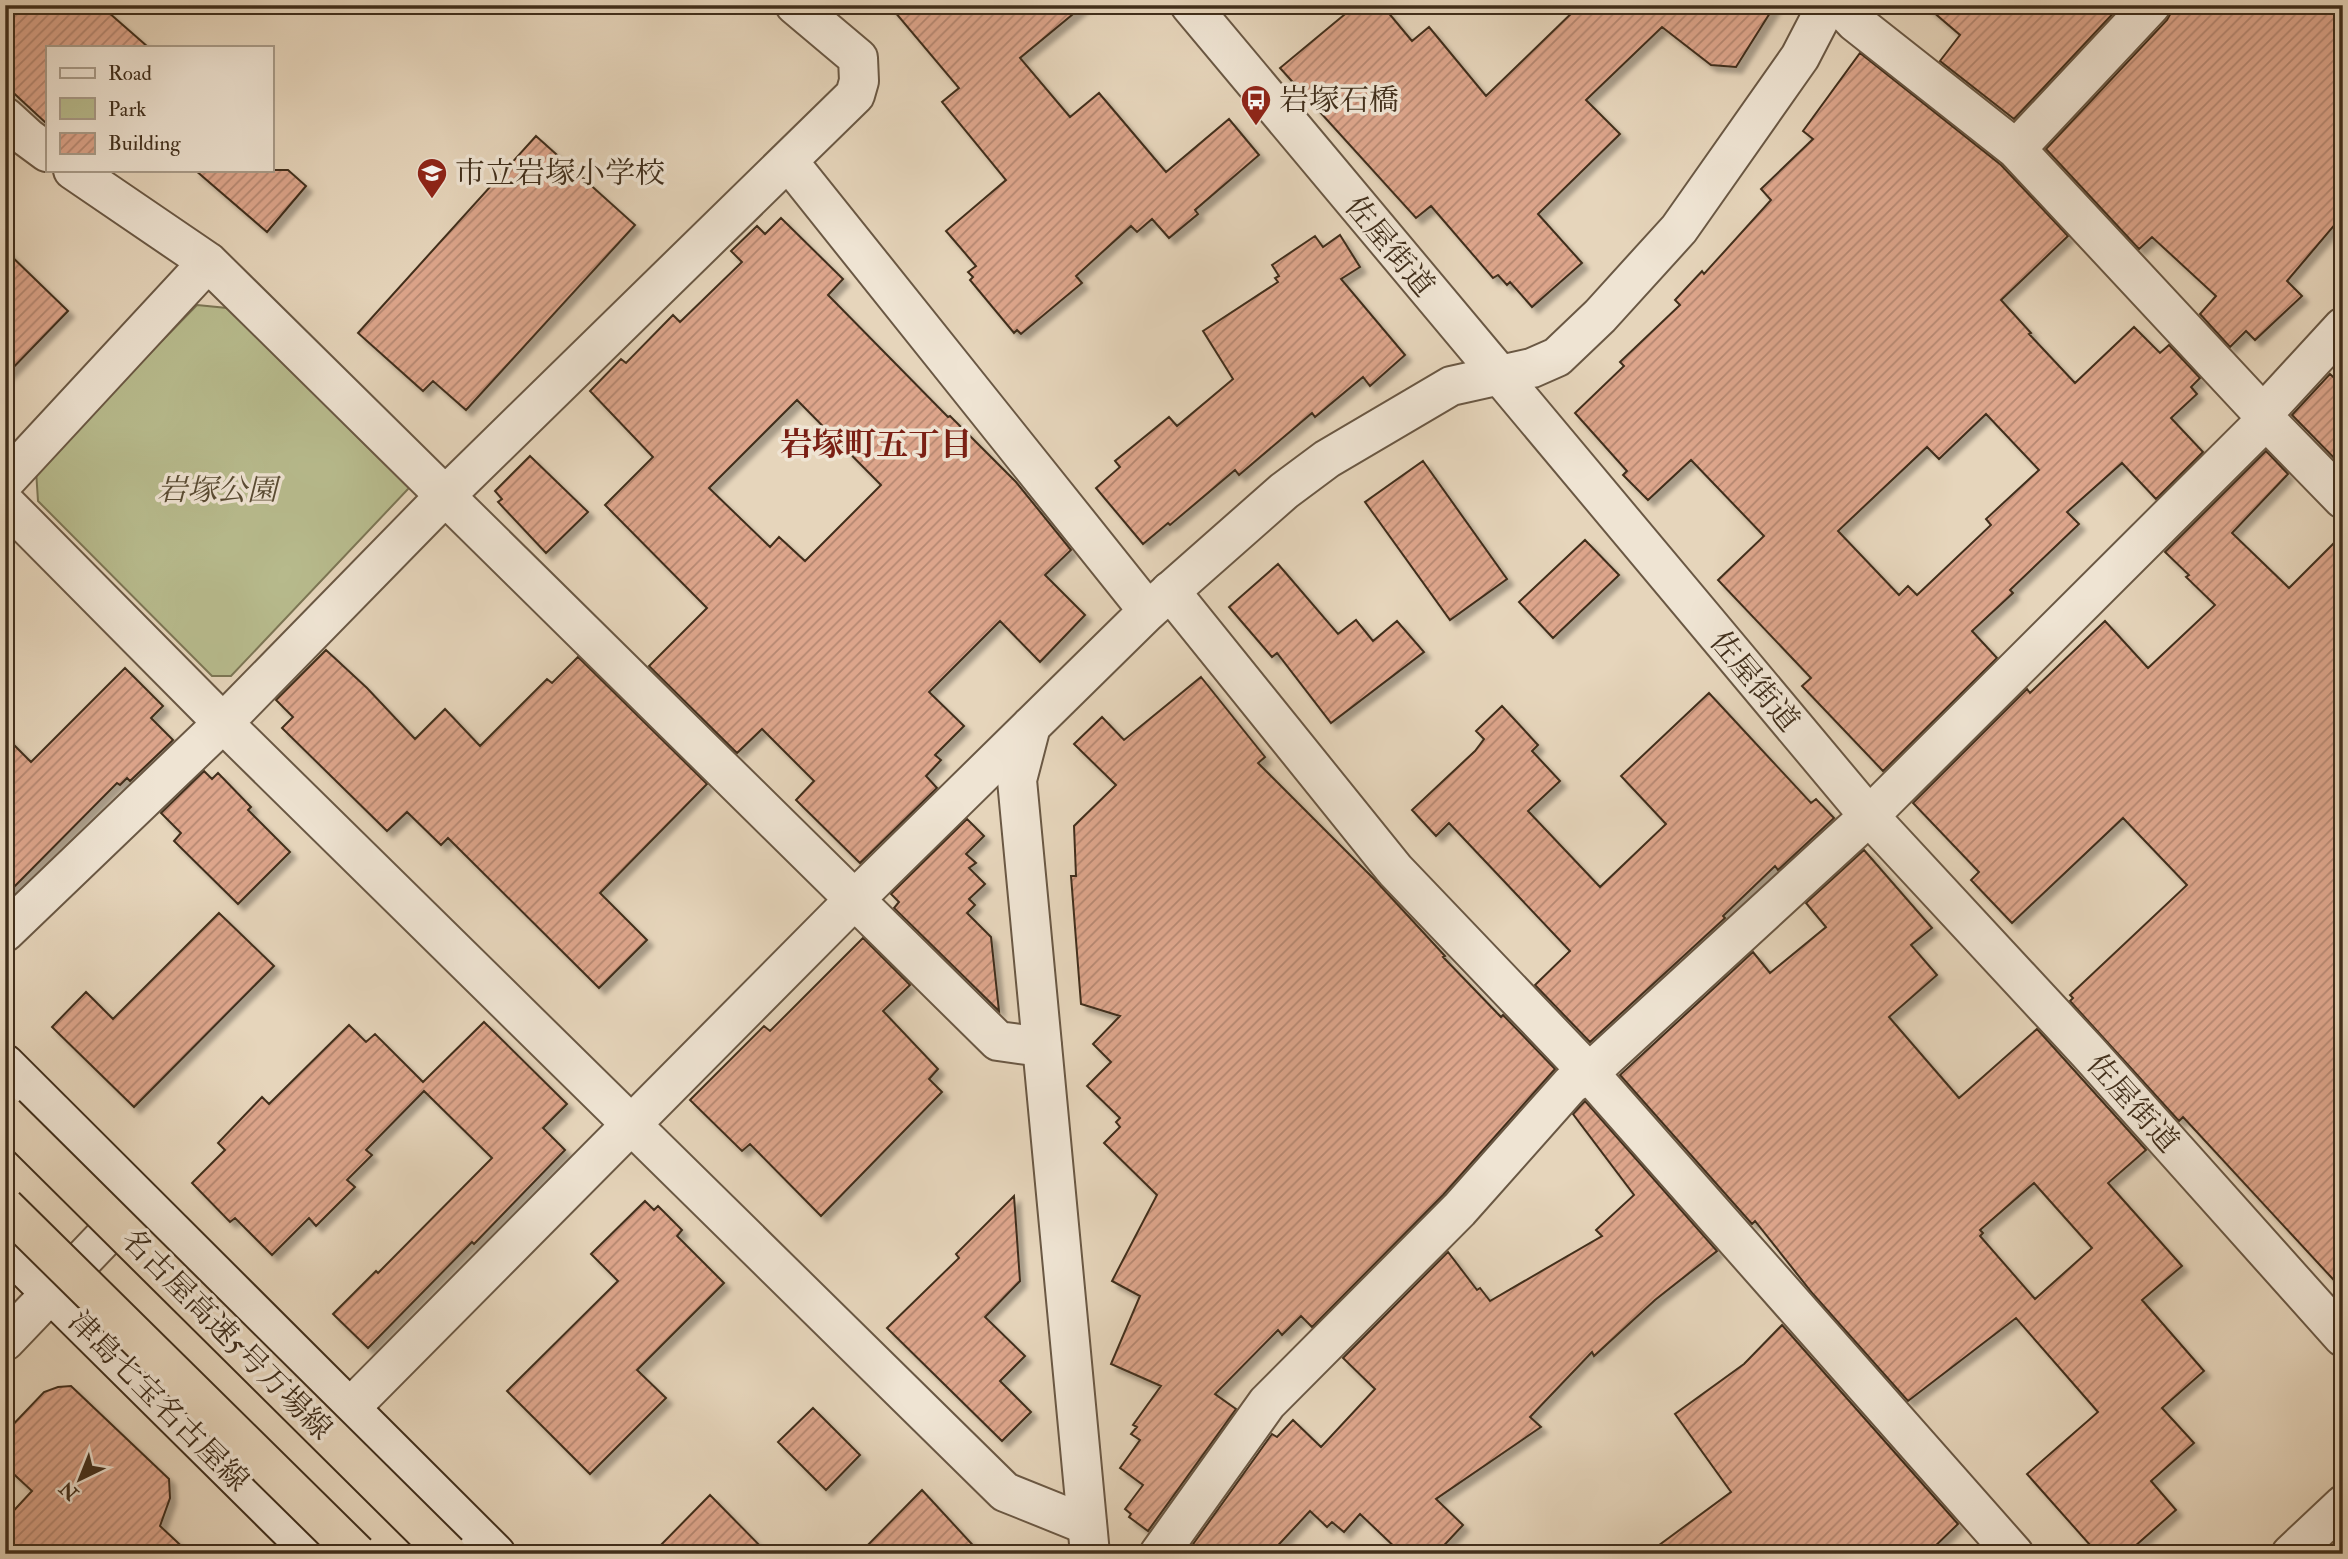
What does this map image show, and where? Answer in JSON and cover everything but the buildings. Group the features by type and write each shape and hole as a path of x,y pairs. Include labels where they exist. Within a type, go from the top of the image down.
{"highway":[{"name":"名古屋高速5号万場線","path":"5,1115 448,1554"},
{"path":"5,1207 357,1554"}],"street":[{"path":"5,932 223,723 445,496 855,95 859,81 858,58 795,5"},
{"name":"佐屋街道","path":"1190,5 1497,375 1869,816 2088,1052 2343,1337"},
{"path":"350,1408 855,899 1031,726 1159,601 1284,491 1326,459 1451,386 1532,368 1557,357 1600,316 1679,229 1800,57 1827,5"},
{"path":"1839,5 1855,22 2016,149 2343,499"},
{"path":"2016,149 2151,5"},
{"path":"5,117 46,151"},
{"path":"788,161 1159,601 1395,870 1589,1073 2014,1554"},
{"path":"76,172 208,262 998,1041 1042,1047"},
{"path":"5,481 208,262"},
{"path":"1159,1554 1266,1403 1459,1210 1571,1084 1589,1073 1869,816 2264,417 2343,327"},
{"path":"5,503 223,723 1005,1492 1089,1539"},
{"path":"1031,726 1017,780 1089,1539"},
{"path":"5,1064 496,1554"},
{"path":"5,1341 141,1199"},
{"name":"津島七宝名古屋線","path":"5,1248 314,1554"},
{"path":"2291,1554 2343,1505"}],"green space":[{"name":"岩塚公園","path":"197,305 227,308 409,488 231,676 212,676 38,501 36,470"}],"place":[{"name":"岩塚石橋","path":"1256,127"},
{"name":"市立岩塚小学校","path":"432,200"}],"district":[{"name":"岩塚町五丁目","path":"876,444"}]}
